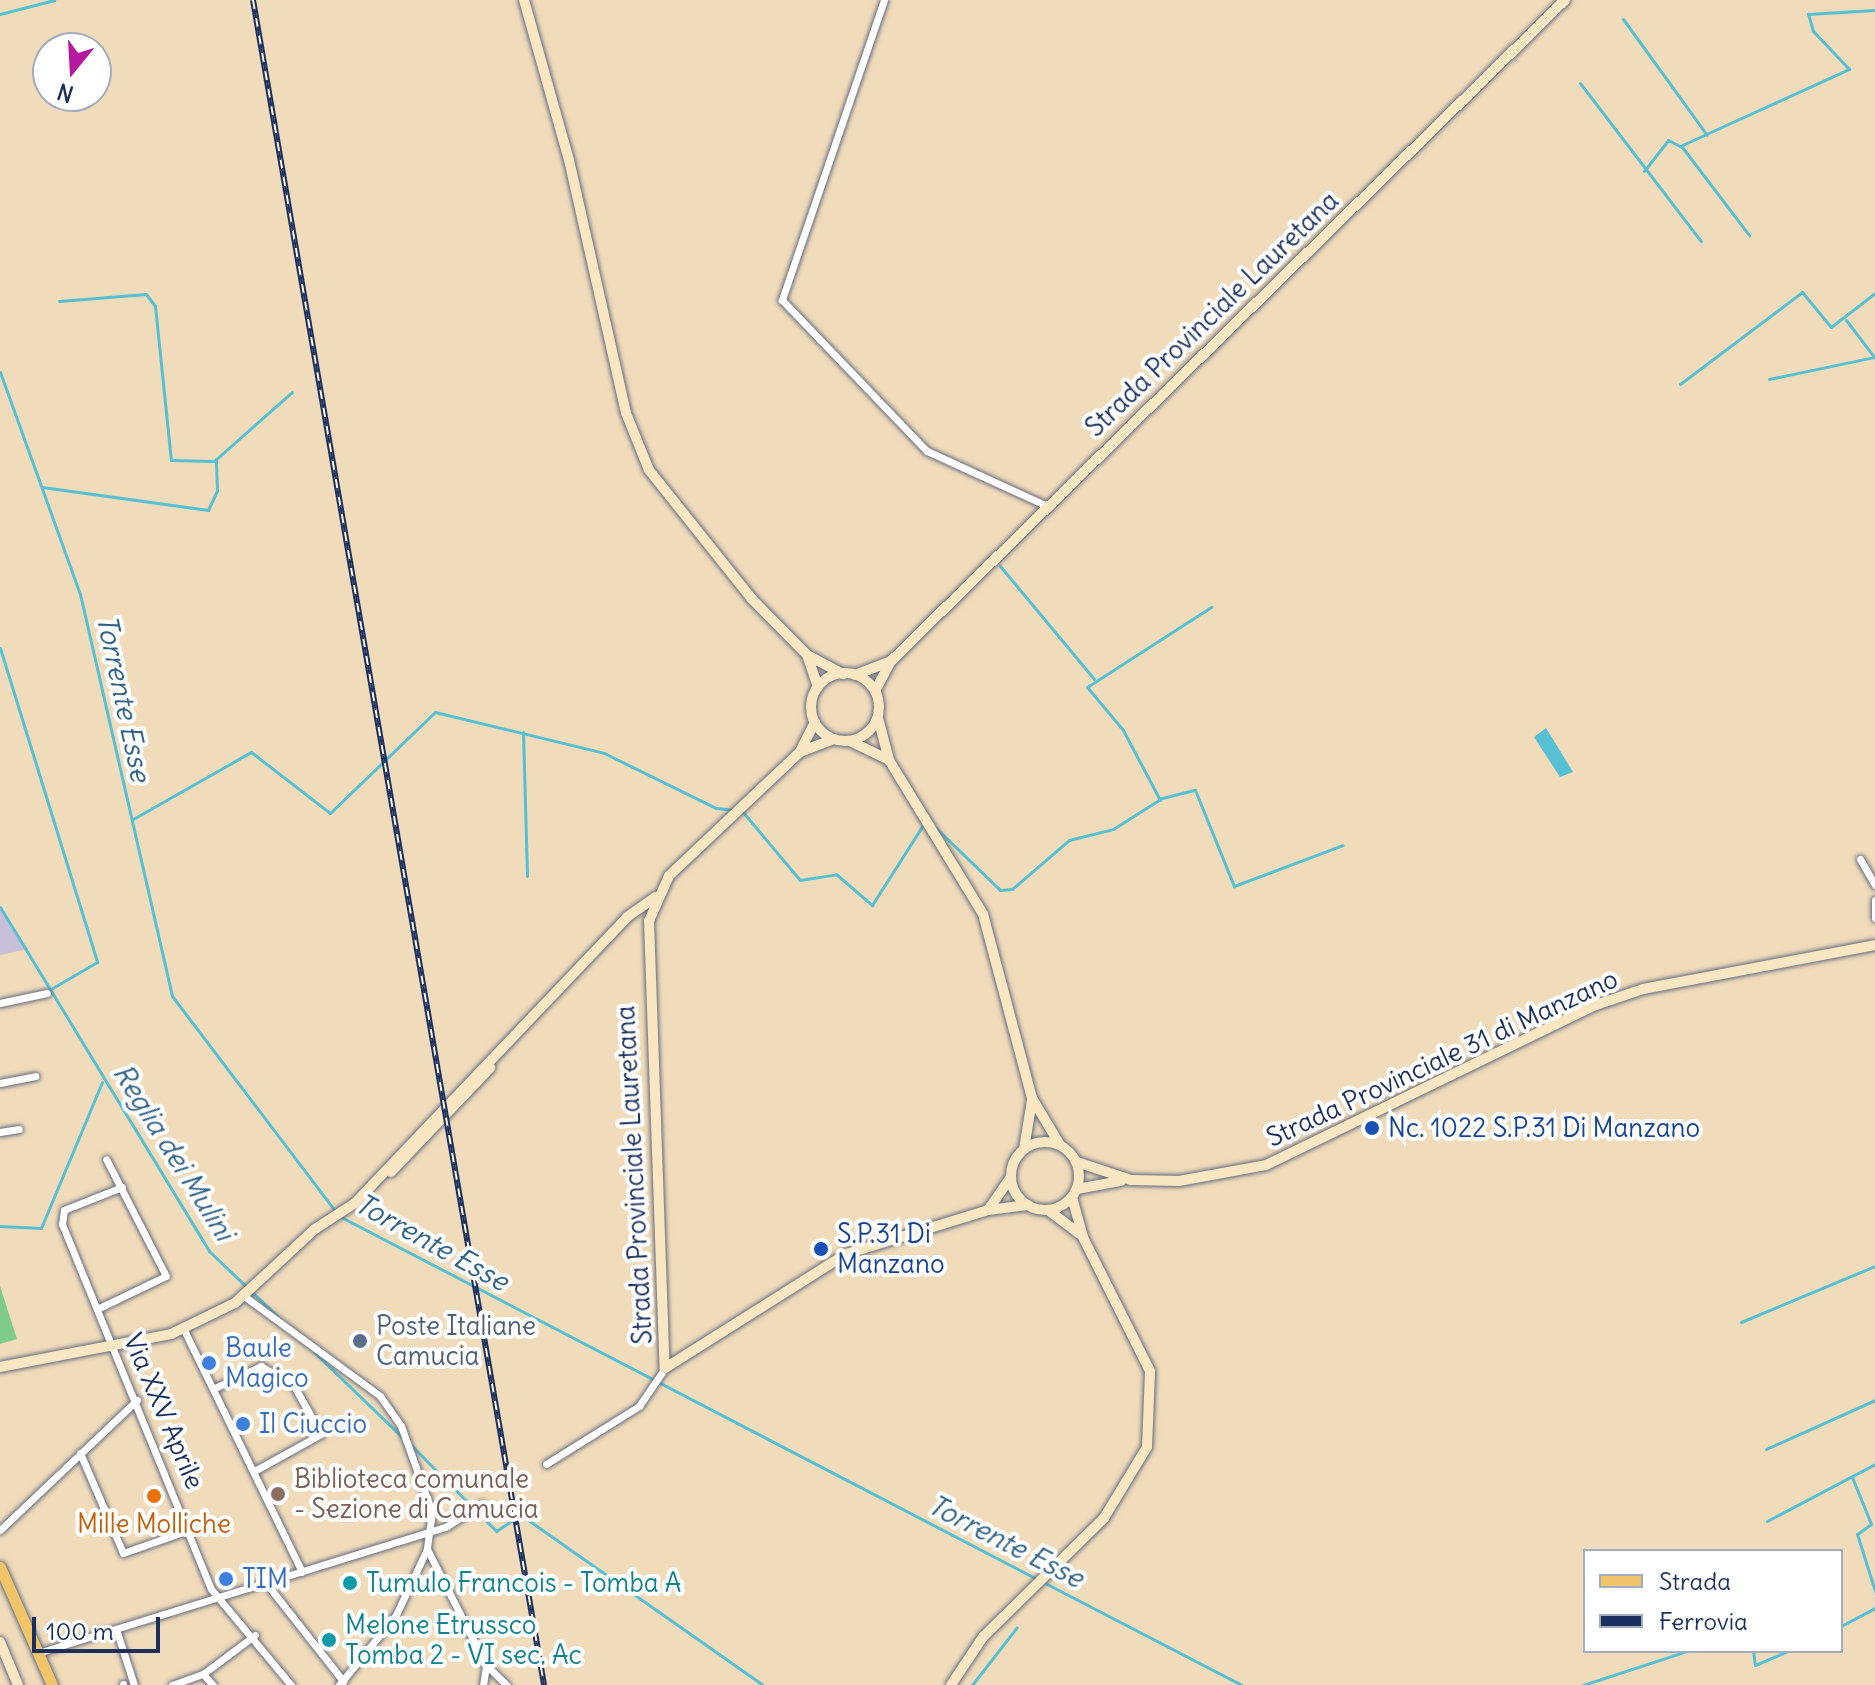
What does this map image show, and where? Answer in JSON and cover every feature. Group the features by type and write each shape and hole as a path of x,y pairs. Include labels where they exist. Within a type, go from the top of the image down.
{"main road":[{"path":"524,0 626,413 649,470 751,598 807,655 849,674 875,691 878,718 889,760 983,914 1032,1098 1060,1145 1077,1162 1074,1193 1083,1237 1138,1336 1153,1408 1147,1447 1129,1486 1085,1541 1000,1621 951,1685"},
{"name":"Strada Provinciale Lauretana","path":"875,691 891,661 1565,0"},
{"path":"807,655 818,687"},
{"name":"Strada Provinciale Lauretana","path":"27,1359 117,1345 184,1330 244,1296 315,1229 355,1203 432,1136 508,1041 627,917 656,897 800,752 815,722 818,687 891,661"},
{"path":"850,741 878,718"},
{"path":"815,722 834,739"},
{"name":"Strada Provinciale Lauretana","path":"800,752 834,739 850,741 889,760"},
{"name":"Strada Provinciale Lauretana","path":"656,897 649,921 663,1371"},
{"path":"627,917 649,921"},
{"name":"Strada Provinciale 31 di Manzano","path":"1077,1162 1131,1180 1206,1178 1266,1165 1559,1021 1643,989 1875,945"},
{"path":"988,1210 1011,1177 1024,1149 1032,1098"},
{"path":"1024,1149 1060,1145"},
{"path":"1011,1177 1028,1205"},
{"path":"1048,1210 1074,1193 1131,1180"},
{"path":"663,1371 846,1254 988,1210 1028,1205 1048,1210 1083,1237"},
{"path":"0,1367 27,1359"},
{"path":"0,1374 27,1359"},
{"path":"0,1567 41,1652 52,1685"},
{"path":"0,1642 2,1655 18,1685"}],"street":[{"path":"884,0 782,300 927,451 1047,506"},
{"path":"1860,859 1875,885"},
{"path":"1875,900 1875,918"},
{"path":"0,1003 47,993"},
{"path":"0,1083 35,1076"},
{"path":"0,1132 19,1129"},
{"name":"Via XXV Aprile","path":"97,1309 166,1276 106,1159"},
{"name":"Via XXV Aprile","path":"122,1187 60,1217 97,1309 117,1345 191,1529 211,1589 222,1597 255,1635 291,1685"},
{"path":"244,1296 380,1396 401,1426 432,1528 427,1549 379,1643 341,1683 266,1583"},
{"path":"184,1330 256,1470 302,1572"},
{"path":"215,1388 261,1366 294,1386 321,1434 256,1470"},
{"name":"Strada Provinciale Lauretana","path":"546,1464 648,1397 663,1371"},
{"path":"0,1530 137,1400"},
{"name":"Via XXV Aprile","path":"80,1453 123,1553 191,1529"},
{"path":"41,1652 302,1572 432,1528 482,1504"},
{"path":"427,1549 486,1665 507,1685"},
{"path":"116,1629 134,1685"},
{"path":"172,1685 203,1674 255,1635"},
{"path":"483,1685 486,1665"},
{"path":"203,1674 213,1685"}],"shaded area":[{"path":"1,909 28,949 0,955"}],"green space":[{"path":"0,1286 17,1339 0,1344"}],"water":[{"path":"1546,728 1573,772 1560,777 1534,737"}],"waterway":[{"path":"0,14 54,0"},
{"path":"1680,146 1849,69 1813,31 1808,14 1875,10"},
{"path":"1623,19 1707,135"},
{"path":"1580,83 1701,241"},
{"path":"1644,171 1668,140 1682,147 1749,235"},
{"path":"1680,384 1802,292 1831,327 1875,293"},
{"path":"59,301 146,294 155,306 171,460 214,461 292,392"},
{"path":"1846,320 1875,358"},
{"path":"1769,379 1874,357"},
{"name":"Torrente Esse","path":"0,372 80,594 172,996 336,1212"},
{"path":"42,487 208,510 217,491 216,459"},
{"path":"1000,566 1094,679"},
{"path":"1160,800 1123,730 1087,687 1211,607"},
{"path":"0,648 97,962 49,990"},
{"path":"133,819 251,752 330,813 435,712 604,753 716,808 735,810"},
{"path":"523,732 527,876"},
{"path":"936,828 1000,890 1012,889 1069,840 1113,829 1162,798 1195,790 1234,886 1343,845"},
{"path":"742,811 800,880 836,874 872,905 923,825"},
{"name":"Reglia dei Mulini","path":"0,907 209,1251 277,1316"},
{"path":"0,1226 41,1228 102,1082"},
{"name":"Torrente Esse","path":"341,1217 1037,1579"},
{"path":"1741,1322 1875,1266"},
{"name":"Reglia dei Mulini","path":"314,1352 403,1438"},
{"path":"1766,1449 1875,1400"},
{"name":"Reglia dei Mulini","path":"412,1446 496,1531 521,1515 763,1685"},
{"path":"1767,1521 1875,1464"},
{"path":"1852,1477 1871,1524 1857,1534 1875,1591"},
{"name":"Torrente Esse","path":"1043,1582 1242,1685"},
{"path":"1843,1625 1875,1608"},
{"path":"972,1685 1017,1627"},
{"path":"1583,1685 1681,1653"},
{"path":"1753,1653 1755,1665 1783,1653"}],"railway":[{"path":"253,0 544,1685"}],"place":[{"name":"Nc. 1022 S.P.31 Di Manzano","path":"1372,1128"},
{"name":"S.P.31 Di Manzano","path":"821,1249"},
{"name":"Poste Italiane Camucia","path":"360,1341"},
{"name":"Baule Magico","path":"209,1363"},
{"name":"Il Ciuccio","path":"243,1424"},
{"name":"Biblioteca comunale - Sezione di Camucia","path":"278,1494"},
{"name":"Mille Molliche","path":"154,1496"},
{"name":"TIM","path":"226,1579"},
{"name":"Tumulo Francois - Tomba A","path":"350,1583"},
{"name":"Melone Etrussco Tomba 2 - VI sec. Ac","path":"329,1640"}]}
